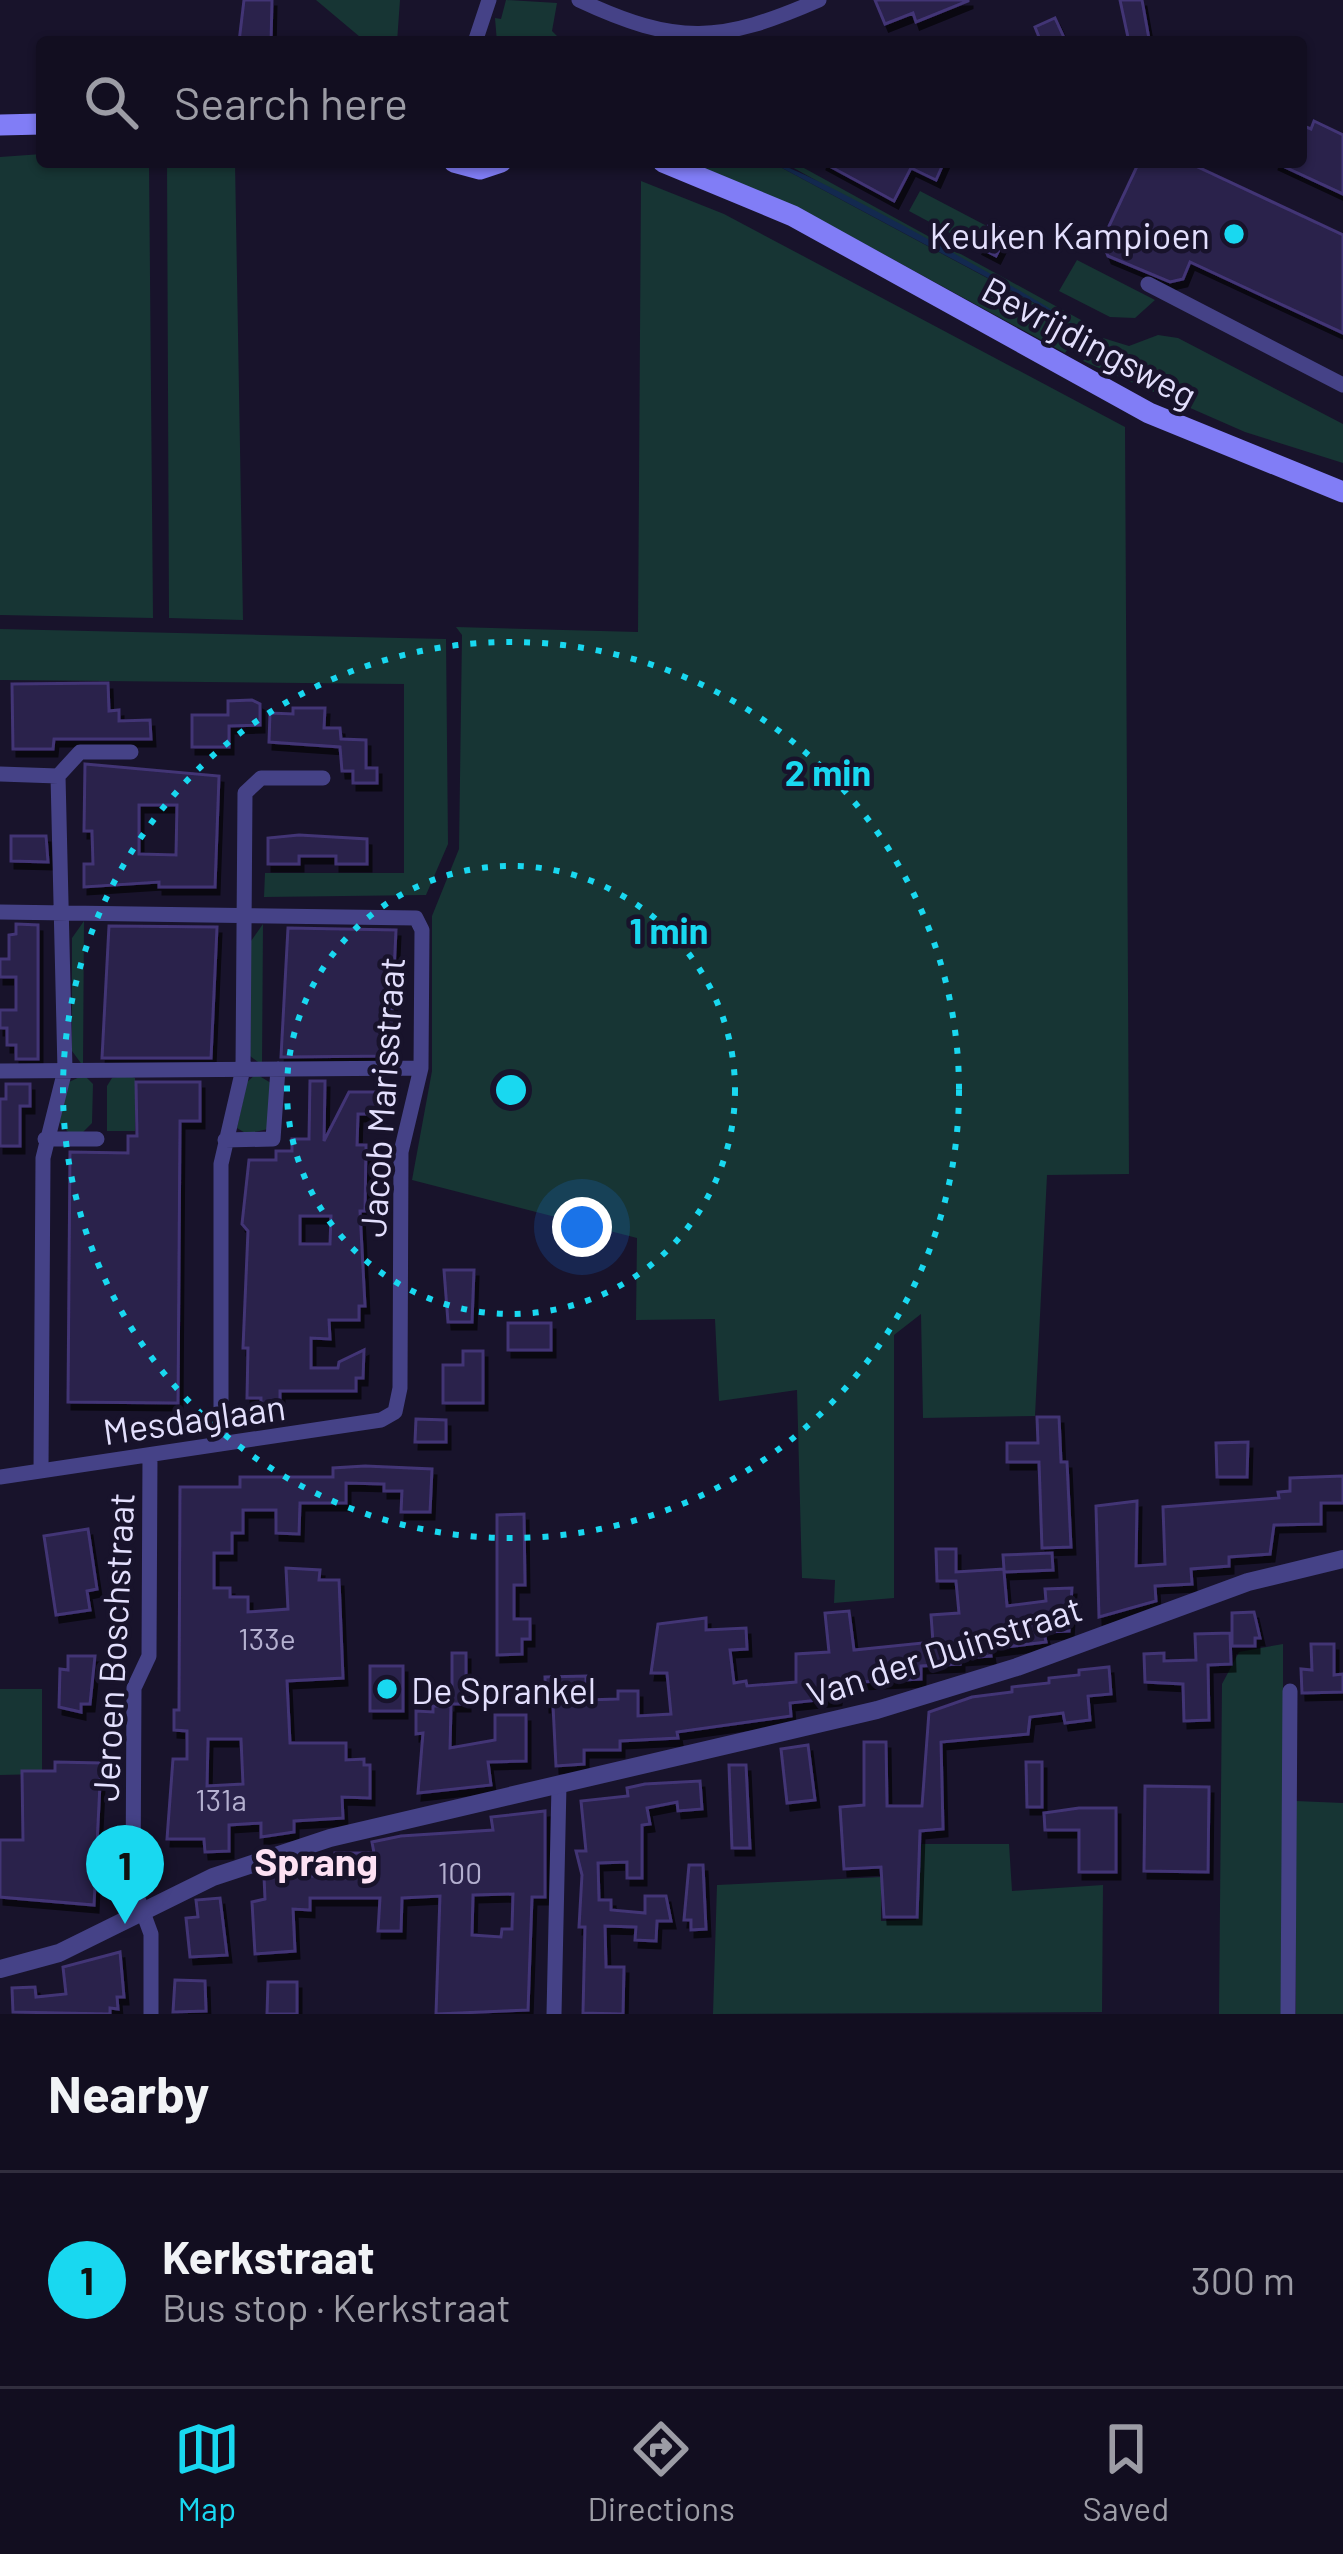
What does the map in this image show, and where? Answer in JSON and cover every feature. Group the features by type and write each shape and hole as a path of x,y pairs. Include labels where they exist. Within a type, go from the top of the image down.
{"main road":[{"path":"0,125 36,124"},
{"name":"Bevrijdingsweg","path":"677,168 793,216 1149,413 1343,492"},
{"name":"Bevrijdingsweg","path":"1297,473 1343,479"}],"street":[{"path":"482,36 489,0"},
{"path":"579,0 672,36"},
{"path":"708,36 762,25 819,0"},
{"path":"1148,284 1343,385"},
{"path":"41,1471 45,1139 64,1070 58,776 80,752 130,752"},
{"path":"0,774 58,776"},
{"path":"221,1444 224,1140 243,1070 245,793 261,778 323,778"},
{"path":"0,912 244,914"},
{"name":"Jacob Marisstraat","path":"244,914 400,914 416,918 422,930 421,1068 401,1152 400,1388 394,1412"},
{"path":"0,1071 421,1068"},
{"path":"224,1140 272,1139 278,1132 278,1069"},
{"path":"45,1139 97,1138"},
{"name":"Mesdaglaan","path":"0,1477 381,1420 394,1412"},
{"name":"Jeroen Boschstraat","path":"150,1455 149,1656 134,1688 133,1885 151,1934 151,2014"},
{"name":"Van der Duinstraat","path":"0,1969 59,1953 213,1877 330,1838 877,1710 1016,1667 1248,1582 1343,1558"},
{"path":"1288,2014 1290,1691"},
{"path":"554,2014 559,1785"}],"green space":[{"path":"316,0 400,0 397,36 359,36"},
{"path":"506,0 557,3 552,31 557,36 496,36 495,18 501,19"},
{"path":"36,154 36,168 149,168 153,618 0,615 0,157"},
{"path":"167,168 235,168 243,620 169,618"},
{"path":"700,168 782,168 1071,323 794,168 804,168 1081,320 1083,326 1065,353 806,212"},
{"path":"641,181 724,214 1125,427 1129,1174 1047,1175 1035,1416 923,1418 921,1314 894,1335 894,1598 834,1603 835,1580 802,1578 797,1390 719,1401 715,1319 636,1320 637,1238 412,1180 432,1071 432,916 459,849 462,635 456,627 638,632"},
{"path":"920,191 1004,235 991,255 909,211"},
{"path":"1077,260 1155,300 1135,318 1110,317 1059,291"},
{"path":"1158,335 1178,338 1343,424 1343,463 1245,432 1083,361 1103,338 1129,346"},
{"path":"0,629 446,639 448,844 426,895 264,897 265,873 404,873 404,684 0,680"},
{"path":"84,921 83,1066 72,1051 72,938"},
{"path":"263,924 262,1065 250,1056 251,941"},
{"path":"256,1074 271,1083 268,1129 247,1134 237,1128 247,1082"},
{"path":"84,1075 93,1084 92,1123 83,1132 68,1132 58,1121 69,1082"},
{"path":"112,1078 135,1078 135,1131 107,1131 107,1086"},
{"path":"1283,1644 1283,2014 1219,2014 1222,1684 1239,1652"},
{"path":"0,1689 42,1689 42,1774 0,1775"},
{"path":"1296,1801 1343,1803 1343,2014 1296,2014"},
{"path":"920,1844 1009,1844 1012,1891 1103,1885 1102,2012 713,2014 717,1885 881,1877 881,1921 916,1920"}],"water":[{"path":"782,168 869,207 1072,323"}],"building":[{"path":"244,0 272,0 271,36 240,36"},
{"path":"875,0 968,1 916,22 913,13 885,24"},
{"path":"1120,0 1142,0 1148,36 1128,36"},
{"path":"1055,18 1063,36 1039,36 1035,27"},
{"path":"1314,121 1343,135 1343,194 1287,168 1307,168 1307,127 1311,129"},
{"path":"833,168 911,168 894,201"},
{"path":"911,168 941,168 936,180"},
{"path":"1136,168 1200,168 1343,235 1343,333 1190,262 1183,279 1170,282 1108,256 1102,241"},
{"path":"990,223 1008,232 996,256 979,247"},
{"path":"108,683 109,711 119,710 119,721 150,720 151,739 54,739 53,749 13,749 12,684"},
{"path":"228,701 260,704 260,725 229,726 229,747 192,747 192,715 228,715"},
{"path":"293,708 325,708 324,728 340,728 341,739 366,740 366,768 377,768 377,783 353,783 353,771 342,771 340,747 269,742 270,713 293,714"},
{"path":"85,764 219,776 215,887 159,887 159,882 84,887 84,864 93,864 92,831 84,831","holes":["139,805 177,805 176,855 139,854"]},
{"path":"11,836 46,836 48,862 11,861"},
{"path":"268,838 367,839 367,864 336,864 336,856 299,856 299,864 268,864"},
{"path":"16,924 38,925 38,1059 16,1059 16,1045 7,1045 7,1028 0,1028 0,1010 16,1010 16,977 0,977 0,959 9,959 9,935 16,934"},
{"path":"109,926 217,927 211,1058 102,1058"},
{"path":"288,928 396,930 390,1056 281,1057"},
{"path":"310,1081 325,1081 324,1141 349,1092 378,1092 378,1114 358,1114 357,1145 366,1145 365,1211 360,1211 365,1306 359,1306 359,1320 329,1320 330,1339 311,1338 311,1368 338,1368 339,1362 364,1350 363,1378 356,1378 356,1391 280,1391 280,1405 261,1405 261,1398 247,1398 248,1348 243,1348 248,1231 242,1224 249,1160 276,1160 276,1151 292,1151 292,1139 309,1139","holes":["300,1216 331,1216 330,1244 300,1244"]},
{"path":"136,1082 200,1082 200,1121 180,1121 178,1403 68,1402 70,1152 128,1153 128,1136 137,1136"},
{"path":"6,1084 30,1084 30,1106 20,1106 20,1146 0,1146 0,1099 6,1099"},
{"path":"444,1270 474,1270 472,1322 448,1322"},
{"path":"508,1323 551,1323 551,1350 508,1350"},
{"path":"463,1351 483,1351 483,1403 443,1403 443,1365 463,1365"},
{"path":"1037,1417 1059,1417 1061,1462 1067,1462 1071,1547 1042,1548 1039,1462 1007,1462 1007,1443 1038,1443"},
{"path":"416,1419 446,1420 446,1442 415,1442"},
{"path":"1248,1442 1247,1477 1217,1477 1216,1443"},
{"path":"333,1468 432,1469 430,1512 401,1512 402,1491 384,1491 384,1484 346,1483 346,1503 300,1503 299,1534 276,1533 276,1510 243,1510 243,1533 232,1533 232,1553 214,1553 214,1588 230,1588 230,1597 248,1597 248,1612 288,1609 286,1568 320,1570 319,1580 339,1580 343,1678 287,1681 290,1743 346,1743 346,1760 364,1759 364,1765 370,1765 370,1798 342,1797 343,1818 294,1821 294,1832 261,1837 261,1823 229,1825 229,1851 205,1852 204,1839 167,1839 173,1759 187,1759 187,1731 174,1730 174,1710 179,1710 180,1487 240,1487 240,1477 333,1477","holes":["208,1739 241,1739 243,1784 207,1786"]},
{"path":"1343,1476 1343,1503 1321,1503 1321,1524 1274,1525 1270,1554 1229,1557 1229,1566 1191,1569 1192,1584 1155,1586 1156,1601 1099,1617 1096,1506 1137,1501 1136,1566 1165,1564 1163,1507 1279,1498 1278,1492 1290,1491 1290,1478"},
{"path":"524,1514 525,1585 514,1585 514,1619 530,1619 530,1639 522,1639 522,1654 497,1655 497,1515"},
{"path":"88,1529 97,1589 87,1591 90,1610 56,1615 44,1536"},
{"path":"936,1549 956,1549 956,1572 1004,1569 1003,1555 1052,1553 1053,1570 1004,1572 1007,1606 1046,1601 1045,1589 1072,1588 1069,1631 1044,1632 1046,1642 990,1649 991,1656 960,1658 960,1664 921,1666 921,1679 839,1683 837,1698 790,1703 791,1716 677,1732 678,1738 620,1741 620,1750 584,1750 584,1764 556,1766 553,1705 546,1705 545,1677 586,1676 586,1700 618,1699 618,1691 638,1691 638,1716 671,1714 667,1673 651,1673 658,1624 706,1618 706,1630 746,1628 747,1649 730,1650 734,1683 746,1681 747,1686 796,1682 796,1654 829,1652 825,1613 849,1611 854,1650 933,1642 931,1615 959,1613 956,1581 937,1581"},
{"path":"1254,1612 1260,1638 1255,1638 1255,1646 1232,1646 1232,1613"},
{"path":"1230,1633 1231,1664 1208,1665 1209,1720 1184,1721 1183,1684 1145,1682 1144,1654 1164,1653 1164,1661 1196,1660 1195,1634"},
{"path":"1311,1644 1334,1644 1334,1675 1343,1674 1343,1692 1302,1693 1301,1669 1312,1670"},
{"path":"452,1653 466,1653 466,1704 452,1704"},
{"path":"68,1656 95,1656 90,1704 81,1704 81,1712 59,1707 60,1669 68,1670"},
{"name":"De Sprankel","path":"370,1666 403,1666 403,1711 370,1711"},
{"path":"1109,1667 1111,1694 1088,1696 1090,1720 1065,1723 1063,1713 1030,1717 1028,1734 941,1742 943,1829 920,1831 917,1917 884,1917 881,1867 844,1869 840,1807 864,1805 864,1742 886,1742 887,1806 922,1806 929,1712 972,1697 1012,1692 1012,1687 1079,1675 1079,1670"},
{"path":"433,1706 451,1706 450,1748 495,1740 495,1715 526,1715 526,1761 488,1762 491,1785 418,1793 423,1733 416,1734 416,1711 433,1712"},
{"path":"808,1745 815,1800 787,1803 781,1749"},
{"path":"55,1762 101,1763 94,1905 0,1897 0,1840 23,1840 22,1771 55,1771"},
{"path":"1026,1762 1042,1762 1042,1807 1027,1807"},
{"path":"729,1765 746,1765 750,1848 732,1848"},
{"path":"700,1781 702,1809 678,1811 677,1802 647,1808 650,1824 642,1825 642,1878 627,1878 627,1862 598,1863 599,1900 611,1900 611,1910 645,1913 645,1896 666,1896 671,1921 657,1921 656,1941 635,1940 636,1927 605,1926 606,1967 624,1967 623,2014 583,2013 585,1927 579,1927 582,1875 576,1851 586,1851 581,1801 628,1796 627,1788 645,1784"},
{"path":"1145,1786 1209,1787 1208,1872 1144,1871"},
{"path":"1116,1808 1116,1872 1079,1872 1079,1830 1045,1830 1044,1813"},
{"path":"545,1811 545,1897 532,1897 528,2010 436,2014 440,1896 402,1898 401,1931 378,1931 380,1898 310,1898 310,1910 293,1909 295,1951 255,1954 252,1902 265,1899 264,1876 335,1876 335,1853 374,1853 372,1842 401,1836 493,1830 491,1817","holes":["513,1894 512,1929 502,1929 501,1937 472,1935 473,1895"]},
{"path":"689,1865 703,1865 706,1929 691,1930 691,1920 684,1920"},
{"path":"220,1898 227,1955 190,1957 186,1918 198,1917 196,1900"},
{"path":"120,1952 124,1997 117,1997 118,2009 110,2008 110,2014 13,2012 12,1988 35,1987 36,1997 66,1994 63,1967"},
{"path":"175,1980 205,1981 206,2011 173,2012"},
{"path":"268,1982 297,1982 297,2014 267,2014"}],"place":[{"name":"Keuken Kampioen","path":"1234,234"},
{"name":"De Sprankel","path":"387,1689"},
{"name":"Kerkstraat","path":"125,1924"}],"district":[{"name":"Sprang","path":"316,1860"}]}
